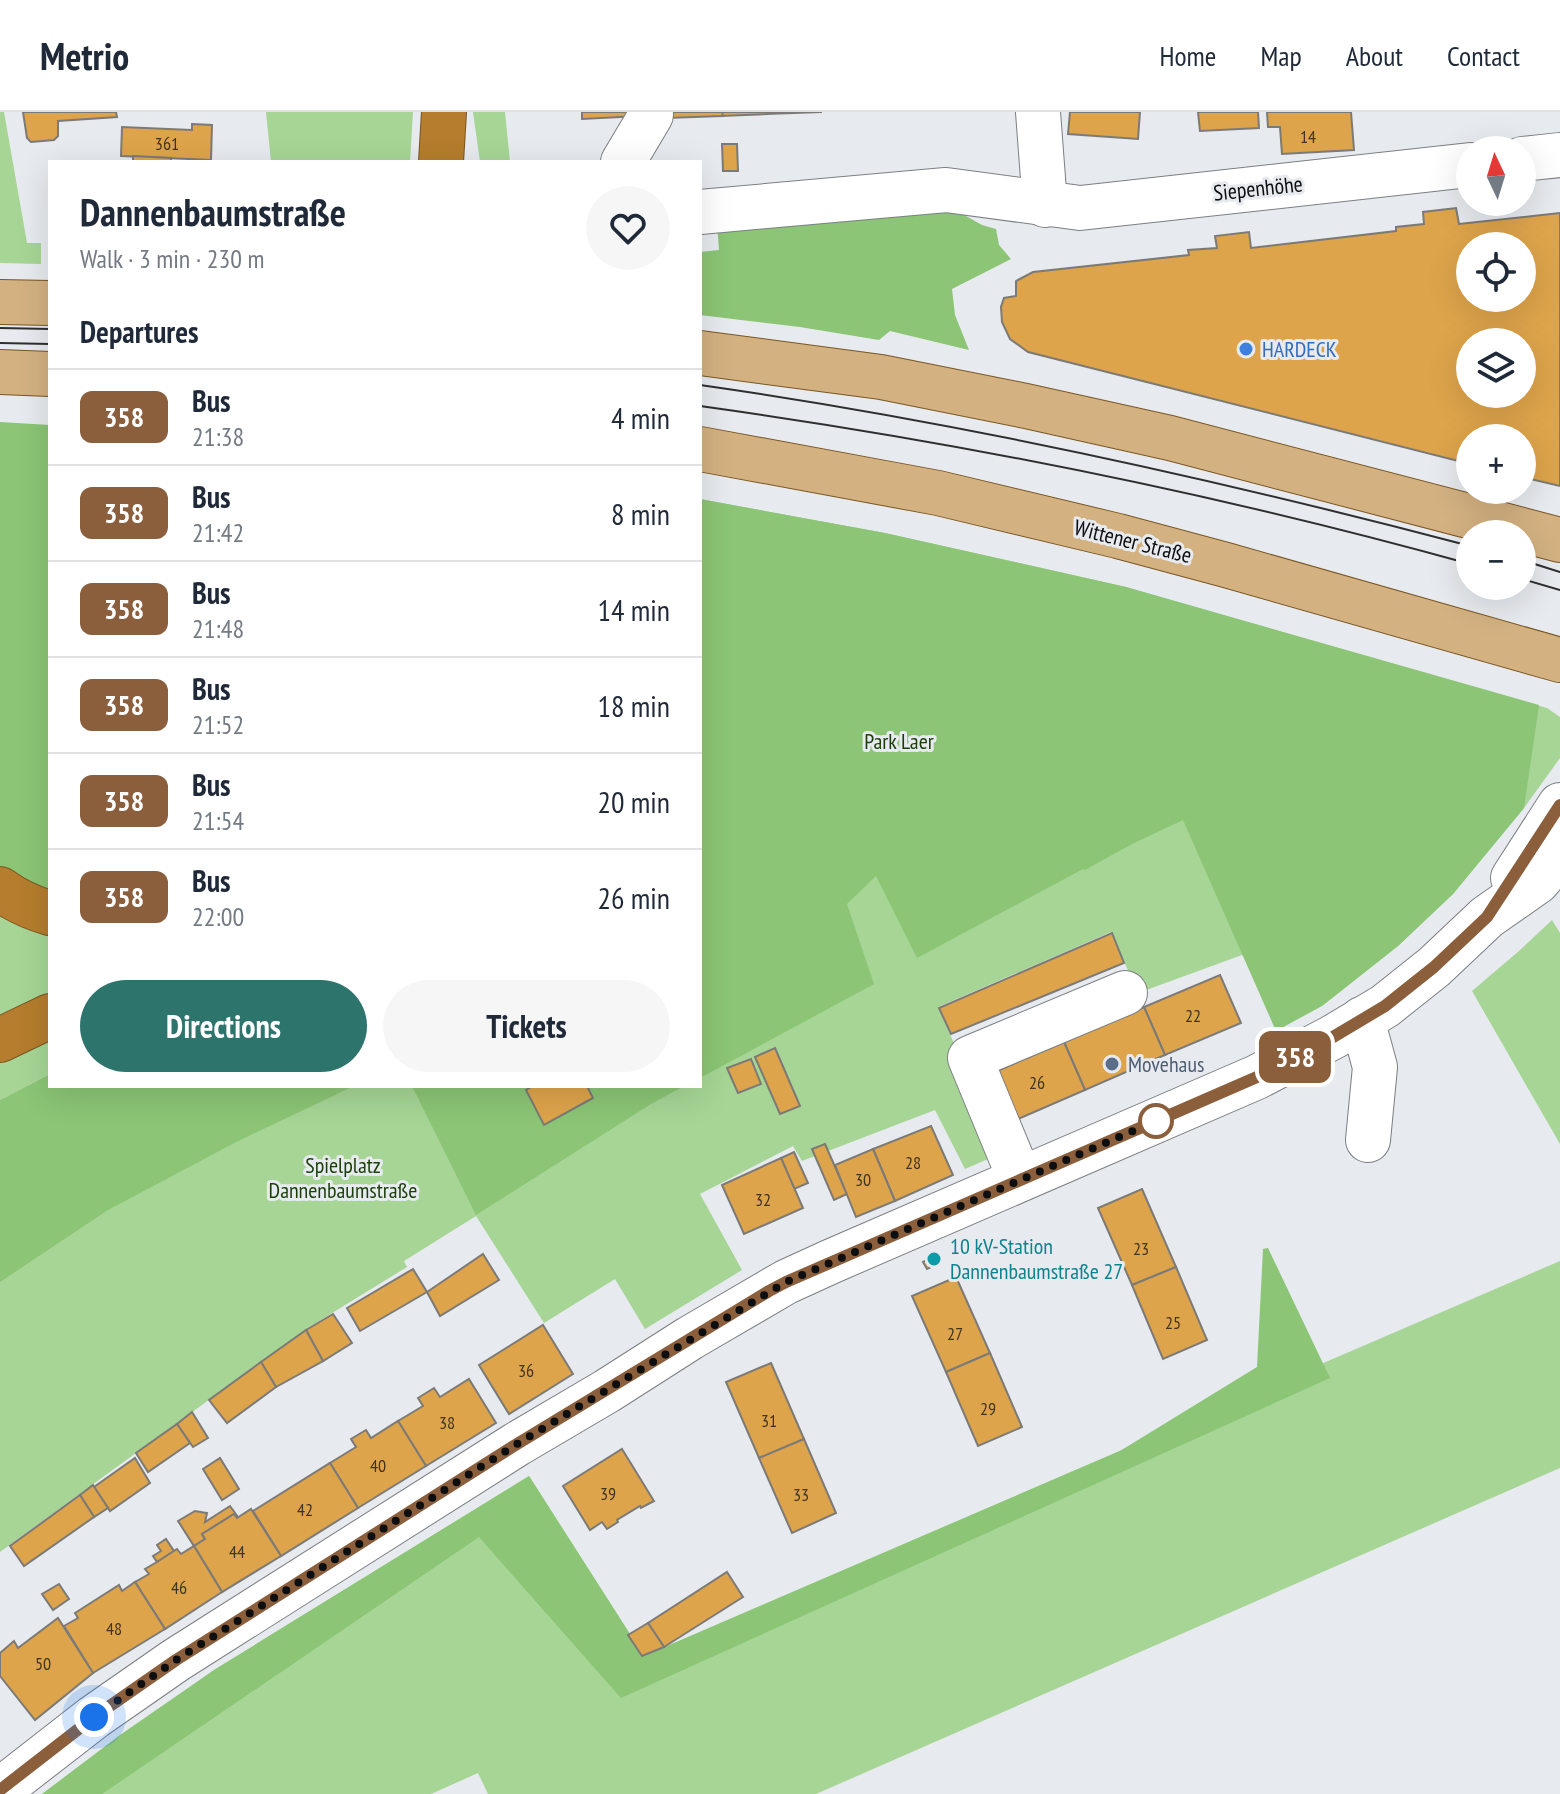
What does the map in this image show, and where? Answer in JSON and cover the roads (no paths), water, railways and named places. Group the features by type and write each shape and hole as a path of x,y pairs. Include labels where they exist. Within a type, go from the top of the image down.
{"highway":[{"path":"420,160 422,112"},
{"path":"441,160 444,112"},
{"path":"0,889 48,912"},
{"path":"0,1040 48,1017"}],"main road":[{"path":"702,353 881,377 1026,406 1170,438 1555,537"},
{"name":"Wittener Straße","path":"702,449 938,493 1118,536 1560,660"}],"street":[{"path":"624,160 651,112"},
{"path":"1038,112 1045,205"},
{"path":"1536,158 1560,155"},
{"name":"Siepenhöhe","path":"702,212 946,190 1080,208 1456,167"},
{"path":"1487,917 1560,805"},
{"path":"0,1790 94,1717 176,1660 739,1308 786,1282 1257,1077 1385,1006 1434,967 1487,917 1537,882 1560,855"},
{"path":"1020,1179 970,1058 1125,993"},
{"path":"1362,1019 1375,1067 1368,1140"}],"tram line":[{"path":"0,328 48,329"},
{"path":"0,343 48,344"},
{"path":"702,385 894,416 1087,454 1456,542"},
{"path":"702,406 894,436 1088,472 1280,515 1456,560"},
{"path":"1536,564 1560,572"},
{"path":"1536,583 1560,590"}],"place":[{"name":"HARDECK","path":"1246,349"},
{"name":"Movehaus","path":"1112,1064"},
{"name":"10 kV-Station Dannenbaumstraße 27","path":"934,1259"}],"park label":[{"name":"Park Laer","path":"899,741"},
{"name":"Spielplatz Dannenbaumstraße","path":"343,1178"}]}
